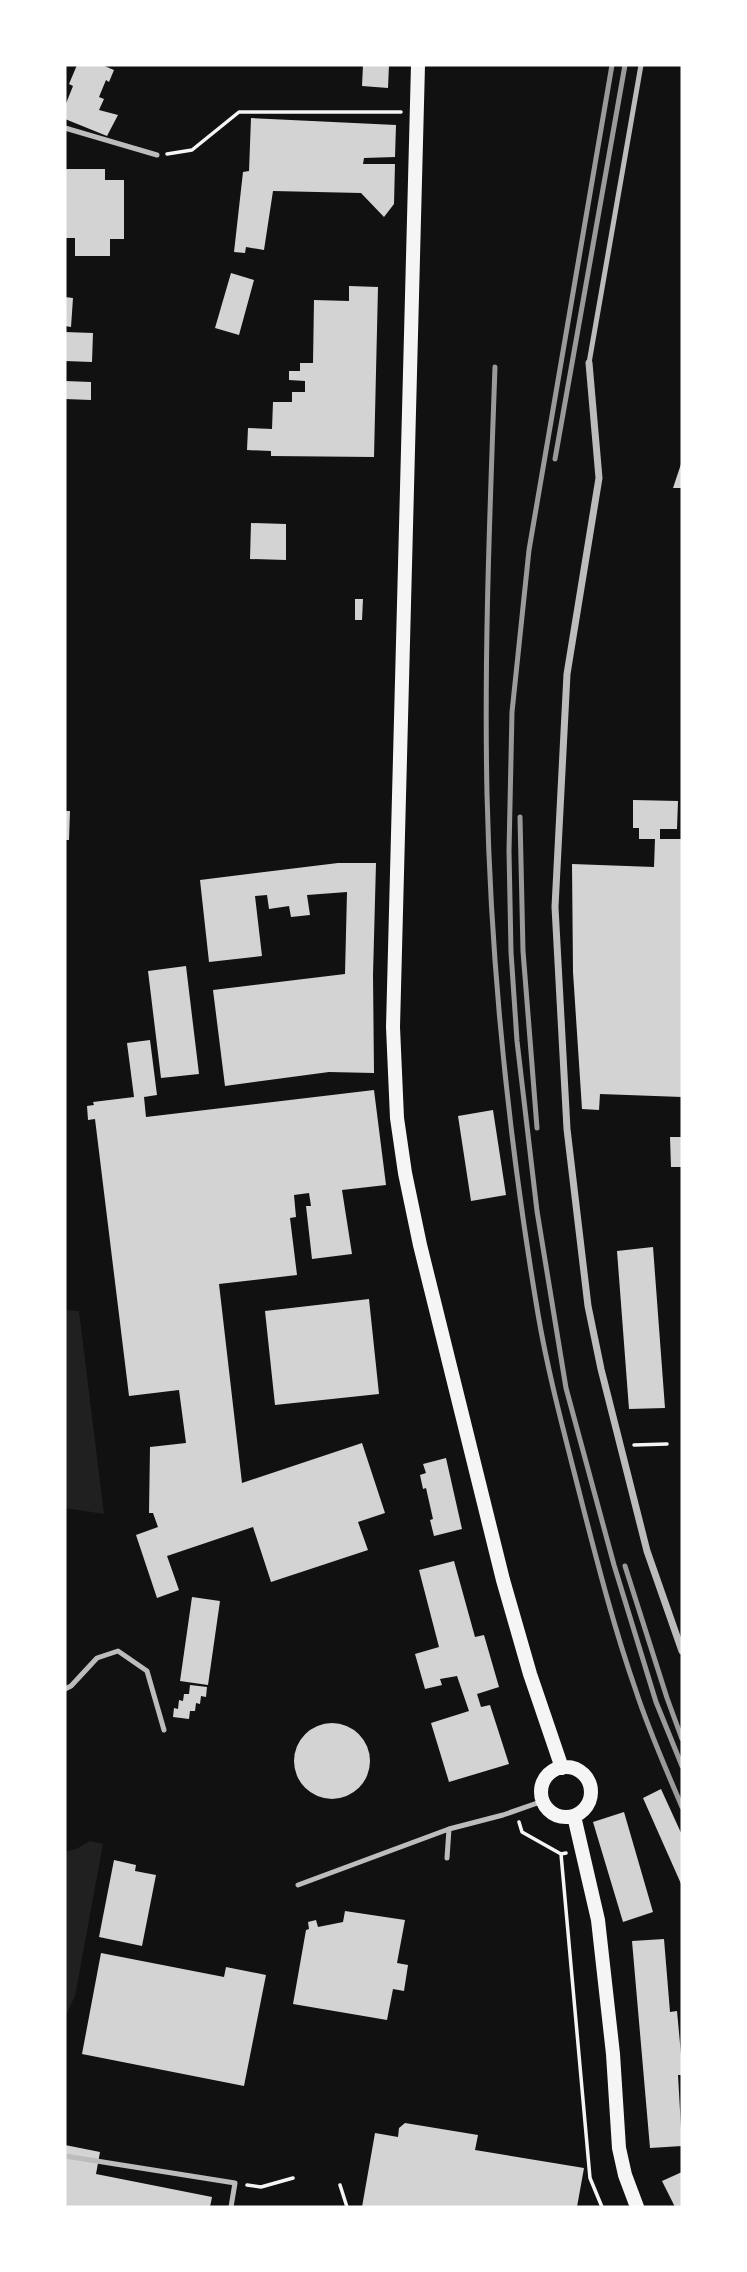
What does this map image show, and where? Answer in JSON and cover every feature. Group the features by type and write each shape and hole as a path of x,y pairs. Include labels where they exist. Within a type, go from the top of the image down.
{"main road":[{"path":"418,65 393,1027 397,1118 405,1173 421,1245 503,1580 530,1674 562,1768"},
{"path":"562,1768 577,1769 588,1779 591,1786 586,1808 574,1816 552,1813 543,1801 543,1784 554,1771 562,1768"},
{"path":"574,1816 598,1920 613,2054 619,2148 625,2175 637,2207"}],"street":[{"path":"589,363 600,478 566,674 555,907 566,1129 588,1306 647,1551 682,1651"}],"lane":[{"path":"589,363 640,65"},
{"path":"65,128 157,155"},
{"path":"65,1689 97,1658 118,1651 147,1671 164,1730"},
{"path":"298,1885 449,1829 543,1801"},
{"path":"447,1858 449,1829"},
{"path":"65,2155 235,2183 231,2207"}],"path":[{"path":"157,155 192,150 239,112 417,112"},
{"path":"620,1445 667,1444"},
{"path":"516,1810 522,1832 561,1854 582,1850"},
{"path":"561,1854 590,2178 602,2207"},
{"path":"235,2183 261,2187 293,2178"},
{"path":"340,2185 347,2207"}],"shaded area":[{"path":"65,1310 79,1311 104,1514 65,1508"},
{"path":"90,1841 103,1844 75,1996 65,2017 65,1852"}],"building":[{"path":"77,65 102,65 114,70 109,82 106,80 99,97 104,99 99,110 118,115 107,136 65,119 65,106 73,86 69,84"},
{"path":"363,65 389,65 388,88 362,86"},
{"path":"251,118 396,125 395,157 364,158 363,164 395,164 394,204 384,217 361,193 273,191 264,250 246,247 245,253 234,252 243,172 249,171"},
{"path":"65,169 105,169 105,180 124,180 124,239 110,239 110,256 75,256 75,238 65,238"},
{"path":"231,273 254,280 239,335 215,328"},
{"path":"349,286 378,287 374,457 271,456 271,451 247,450 248,428 272,429 273,402 292,402 292,392 305,392 305,381 289,380 289,371 300,371 300,363 313,363 314,300 349,301"},
{"path":"65,297 73,298 71,327 65,326"},
{"path":"65,332 93,333 92,362 65,361"},
{"path":"65,381 91,382 91,400 65,399"},
{"path":"682,461 682,488 673,488"},
{"path":"251,523 286,524 286,560 250,559"},
{"path":"355,599 363,599 362,620 355,620"},
{"path":"633,800 678,801 677,829 660,829 660,839 682,839 682,1097 600,1094 599,1110 582,1109 573,972 572,864 654,867 655,839 639,839 639,828 633,828"},
{"path":"65,811 70,811 69,840 65,840"},
{"path":"338,863 376,863 374,1073 329,1072 225,1086 213,990 345,974 347,892 307,895 310,915 291,917 289,906 269,909 267,895 255,896 262,956 209,962 200,880"},
{"path":"186,966 199,1074 161,1078 148,971"},
{"path":"150,1040 157,1095 144,1097 146,1117 374,1090 386,1185 342,1190 352,1254 312,1259 306,1206 311,1206 309,1193 294,1195 296,1217 290,1218 297,1275 219,1284 242,1483 362,1443 385,1513 358,1522 368,1550 271,1582 253,1527 167,1556 179,1590 157,1598 136,1535 158,1527 153,1513 149,1513 150,1447 186,1443 179,1390 129,1396 95,1119 88,1120 87,1106 94,1105 93,1102 134,1097 127,1043"},
{"path":"493,1110 506,1195 471,1201 458,1116"},
{"path":"670,1137 682,1137 682,1167 671,1167"},
{"path":"653,1247 665,1408 629,1409 617,1251"},
{"path":"369,1299 379,1394 275,1405 265,1311"},
{"path":"446,1458 462,1529 434,1536 426,1488 423,1489 420,1475 426,1473 423,1464"},
{"path":"454,1561 475,1637 484,1635 499,1687 477,1694 481,1707 490,1705 509,1764 449,1782 431,1723 469,1711 457,1676 440,1679 442,1685 425,1689 415,1654 439,1647 419,1570"},
{"path":"192,1597 220,1601 208,1685 180,1681"},
{"path":"190,1685 207,1687 206,1697 201,1696 195,1711 190,1711 189,1719 173,1717 179,1700 183,1701 184,1694 189,1694"},
{"path":"325,1723 339,1723 353,1729 364,1740 370,1761 367,1776 359,1788 339,1799 325,1799 311,1793 300,1782 294,1768 294,1754 300,1740 311,1729"},
{"path":"661,1789 682,1835 682,1886 643,1798"},
{"path":"624,1812 653,1912 623,1922 593,1822"},
{"path":"114,1860 136,1865 135,1871 156,1875 142,1946 99,1937"},
{"path":"345,1911 405,1920 397,1963 408,1965 404,1991 393,1989 387,2020 293,2004 306,1930 309,1929 308,1922 316,1920 318,1927 343,1922"},
{"path":"664,1939 670,2012 677,2011 682,2065 682,2075 678,2075 682,2146 650,2148 632,1941"},
{"path":"101,1953 224,1977 226,1967 266,1975 244,2086 82,2054"},
{"path":"405,2123 478,2135 475,2150 584,2168 577,2207 362,2207 375,2133 398,2137 399,2128"},
{"path":"65,2145 100,2152 96,2174 212,2197 210,2207 65,2207"},
{"path":"682,2172 682,2206 675,2207 662,2181"}],"railway":[{"path":"612,65 529,550 512,712 509,851 511,952 517,1041 537,1211 566,1388 614,1565 656,1702 682,1766"},
{"path":"555,459 625,65"},
{"path":"495,367 487,633 487,794 497,989 518,1185 547,1363 595,1553 641,1706 682,1807"},
{"path":"520,817 523,951 537,1128"},
{"path":"625,1566 682,1739"}]}
